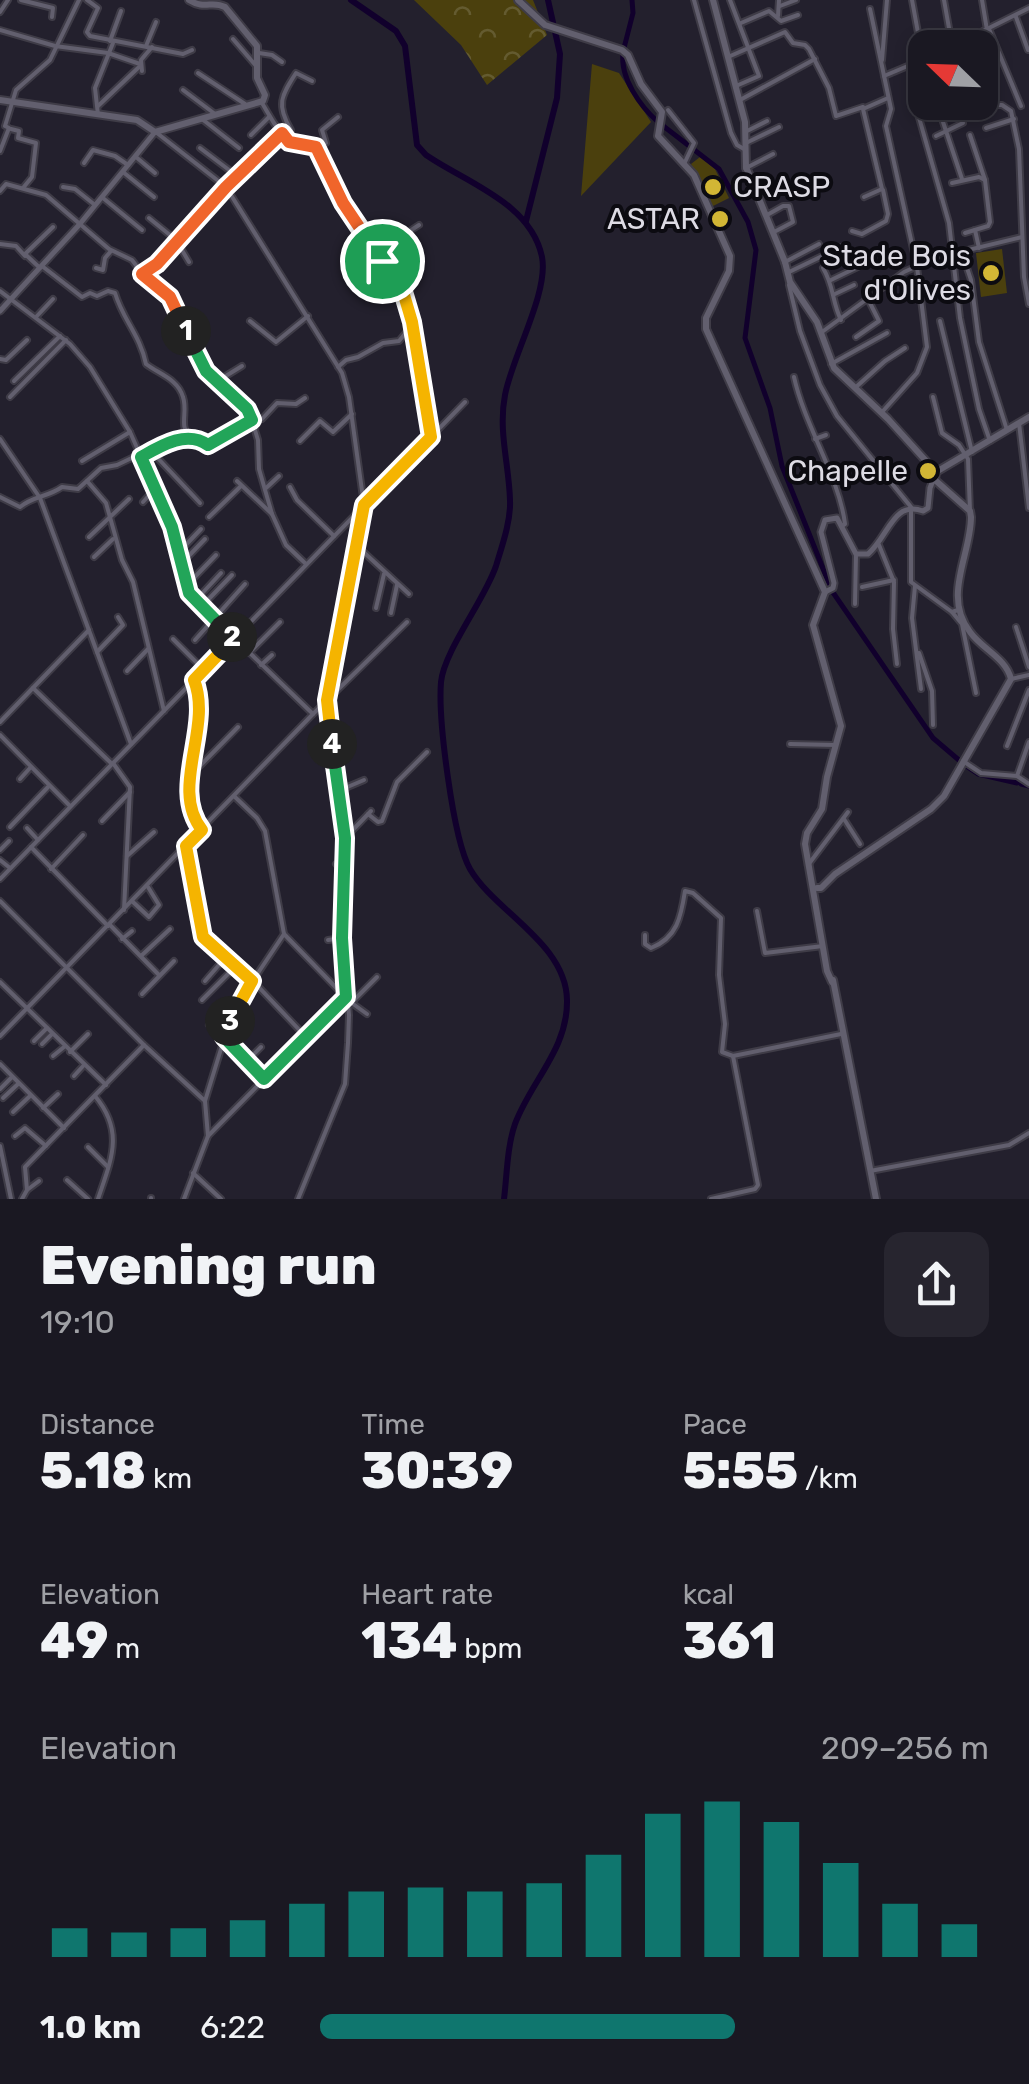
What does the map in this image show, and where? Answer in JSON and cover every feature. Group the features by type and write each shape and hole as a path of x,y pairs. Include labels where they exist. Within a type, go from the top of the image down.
{"main road":[{"path":"0,100 98,110 137,120 156,132 262,102 254,40 225,7 204,7 189,0"},
{"path":"514,0 545,25 628,55 641,84 662,112 658,136 685,162 730,256 728,271 706,318 706,328 825,592 813,625 840,716 822,809 805,837 808,866 818,890 823,946 832,982"},
{"path":"715,1 746,131 746,168 790,278 821,332 832,363 970,511 972,526 959,574 956,610 970,632 1008,670 1011,679 950,786 931,809 818,890"},
{"path":"938,478 950,466 1029,417"},
{"path":"818,890 820,919 876,1199"}],"street":[{"path":"0,12 8,0"},
{"path":"21,0 52,8 52,18"},
{"path":"24,188 32,177 36,143 18,138 19,130 5,126 18,86 50,60 78,0"},
{"path":"87,0 98,8 88,35 183,54 192,50"},
{"path":"694,0 737,146 746,147 779,128"},
{"path":"730,0 764,86"},
{"path":"780,19 780,3 796,0"},
{"path":"881,66 887,0"},
{"path":"912,0 918,30"},
{"path":"945,0 949,30"},
{"path":"982,0 987,30 1029,8"},
{"path":"870,9 891,109 886,126 916,267 926,355 914,378 882,413"},
{"path":"98,110 94,88 121,11"},
{"path":"740,24 766,11 780,19 798,15"},
{"path":"1016,16 1028,50"},
{"path":"98,110 140,67 156,22"},
{"path":"0,30 56,46 108,53 140,67"},
{"path":"728,57 785,32 793,43 805,44 815,60 829,88 836,116 888,98"},
{"path":"232,40 257,67"},
{"path":"258,52 282,62"},
{"path":"998,55 1020,106"},
{"path":"740,100 815,60"},
{"path":"884,76 908,66"},
{"path":"198,73 249,107"},
{"path":"286,139 290,130 281,100 296,73 312,82"},
{"path":"736,86 758,76"},
{"path":"183,90 217,115"},
{"path":"262,102 286,139 298,145 316,147 326,143 322,129 338,117"},
{"path":"998,105 1009,109 1014,119 1019,149 1029,304"},
{"path":"852,231 862,234 886,221 888,214 864,108"},
{"path":"668,110 694,143 685,162"},
{"path":"250,134 270,117"},
{"path":"661,121 676,118"},
{"path":"202,119 239,148"},
{"path":"986,128 1014,119"},
{"path":"920,120 942,196 960,318 979,410 990,442"},
{"path":"936,136 962,120"},
{"path":"746,131 767,122"},
{"path":"943,122 962,179"},
{"path":"0,151 9,128"},
{"path":"0,311 79,225 156,132 226,187 308,316 348,390 364,505 327,700 345,838 342,938 349,1015 345,1084 298,1199"},
{"path":"142,274 155,267 176,240 220,200 226,187 282,133"},
{"path":"964,232 988,226 990,218 985,180 970,135"},
{"path":"230,142 235,136"},
{"path":"316,147 343,203 404,295 413,324 431,437"},
{"path":"200,148 238,176"},
{"path":"84,162 93,150 110,154 128,165"},
{"path":"746,168 773,154"},
{"path":"136,157 155,173"},
{"path":"122,172 154,197"},
{"path":"952,183 979,177 985,180"},
{"path":"0,188 6,184 46,196 112,250 132,260 142,274 170,297 202,364 247,409 258,440 259,469 272,514 286,545 306,564"},
{"path":"63,188 75,189 96,205"},
{"path":"864,198 882,189"},
{"path":"102,197 142,230"},
{"path":"767,216 789,206 793,222 774,232"},
{"path":"205,212 210,220"},
{"path":"149,218 176,240 189,262"},
{"path":"382,261 406,246 403,235 419,225"},
{"path":"25,256 54,226"},
{"path":"821,332 904,272 1022,234 1029,228"},
{"path":"975,230 979,248"},
{"path":"0,244 16,246 82,297 114,293 120,312 139,336 146,364 170,378 182,394 184,428 189,438"},
{"path":"785,262 820,244"},
{"path":"841,247 790,278 789,290 800,331 820,385 838,416 910,506 926,510 938,478"},
{"path":"96,268 103,270 105,258 112,250"},
{"path":"962,252 978,342 1007,430"},
{"path":"830,280 862,265"},
{"path":"823,268 841,320"},
{"path":"834,294 854,285"},
{"path":"0,291 66,340 90,367 130,432 180,552 186,586 194,600 313,714"},
{"path":"35,318 54,299"},
{"path":"856,337 880,321 868,299"},
{"path":"250,321 276,342 308,316"},
{"path":"940,321 968,454 970,511"},
{"path":"338,367 382,343 402,338 413,324"},
{"path":"832,363 887,332"},
{"path":"24,382 16,379 60,336"},
{"path":"0,360 6,360 27,340"},
{"path":"10,397 66,340"},
{"path":"856,387 905,348"},
{"path":"37,358 43,364"},
{"path":"216,382 242,366"},
{"path":"794,377 842,504 846,524 842,526"},
{"path":"933,397 942,433 968,454"},
{"path":"0,497 18,507 64,486 78,489 103,467 117,466 189,438 200,438 208,445 252,420 262,419 277,403 296,404 305,398"},
{"path":"0,879 465,402"},
{"path":"300,442 320,420 333,432 352,414"},
{"path":"1019,423 1029,508"},
{"path":"82,461 130,432"},
{"path":"815,440 826,435"},
{"path":"0,439 40,498 131,744"},
{"path":"151,451 200,503"},
{"path":"266,489 279,476"},
{"path":"87,481 106,503 114,538 133,582 164,711"},
{"path":"209,517 239,483 272,514"},
{"path":"290,487 297,500 334,536"},
{"path":"142,502 154,490"},
{"path":"89,537 130,499"},
{"path":"856,554 868,554 899,512 910,506"},
{"path":"910,506 911,580 956,610 976,692"},
{"path":"825,592 834,583 821,526 834,517 856,554 855,604"},
{"path":"180,552 201,528"},
{"path":"94,556 114,538"},
{"path":"182,564 206,539"},
{"path":"879,544 894,580 897,664"},
{"path":"357,546 408,594"},
{"path":"186,586 216,555"},
{"path":"194,600 221,573"},
{"path":"376,608 384,574"},
{"path":"201,607 232,575"},
{"path":"862,587 894,580"},
{"path":"195,640 245,584"},
{"path":"391,612 397,585"},
{"path":"915,586 912,607 921,689"},
{"path":"97,652 124,623 118,617"},
{"path":"249,653 280,622"},
{"path":"0,1036 313,714 408,622"},
{"path":"1016,627 1029,667"},
{"path":"0,722 89,630"},
{"path":"173,639 204,670"},
{"path":"916,645 930,682 933,725"},
{"path":"127,670 150,647"},
{"path":"262,665 272,655"},
{"path":"1011,679 1029,675"},
{"path":"194,680 199,702 190,813 202,830"},
{"path":"34,688 129,782 124,910"},
{"path":"1008,746 1029,690"},
{"path":"192,774 238,727"},
{"path":"0,735 70,806"},
{"path":"1017,776 1029,742"},
{"path":"790,744 836,745"},
{"path":"345,838 369,812 378,822 382,821 397,782 427,752"},
{"path":"963,762 989,776 1017,776 1029,784"},
{"path":"20,779 32,767"},
{"path":"338,790 364,780"},
{"path":"10,827 50,785"},
{"path":"102,822 130,792"},
{"path":"235,797 266,831 284,934 351,1002 368,1014"},
{"path":"808,866 848,812"},
{"path":"844,818 860,844"},
{"path":"27,828 38,840"},
{"path":"127,856 154,832"},
{"path":"51,868 83,835"},
{"path":"0,850 9,842"},
{"path":"186,846 201,932 306,1037"},
{"path":"30,847 159,975"},
{"path":"0,860 10,868"},
{"path":"336,864 346,872"},
{"path":"132,902 147,917 158,908 147,887"},
{"path":"646,935 645,944 650,948 672,933 679,924 688,890 722,918 722,1052 733,1056 842,1034"},
{"path":"0,901 144,1046 206,1100"},
{"path":"757,911 766,953 823,946"},
{"path":"141,956 170,928"},
{"path":"122,939 132,931"},
{"path":"208,1136 206,1100 224,1037 252,981 284,934"},
{"path":"328,940 342,938"},
{"path":"205,980 225,957"},
{"path":"142,994 174,961"},
{"path":"202,1000 236,966"},
{"path":"351,1002 377,977"},
{"path":"0,982 106,1085"},
{"path":"0,998 8,989"},
{"path":"184,1199 208,1136 346,997"},
{"path":"210,1025 264,1079"},
{"path":"34,1041 46,1028"},
{"path":"42,1044 52,1034"},
{"path":"70,1052 88,1034"},
{"path":"25,1196 24,1168 144,1046"},
{"path":"53,1056 64,1047"},
{"path":"247,1060 261,1047"},
{"path":"711,1199 758,1185 733,1056"},
{"path":"0,1064 64,1128"},
{"path":"74,1076 84,1065"},
{"path":"0,1089 12,1077"},
{"path":"3,1098 18,1084"},
{"path":"43,1108 58,1094"},
{"path":"13,1112 30,1096"},
{"path":"95,1096 114,1130 98,1199"},
{"path":"16,1136 25,1128 46,1146"},
{"path":"870,1171 1009,1145 1029,1133"},
{"path":"0,1146 11,1199"},
{"path":"88,1146 108,1167"},
{"path":"193,1172 221,1199"},
{"path":"67,1180 88,1199"},
{"path":"25,1196 39,1181"},
{"path":"210,1199 215,1193"}],"green space":[{"path":"414,0 533,0 547,35 487,85 461,45"},
{"path":"592,64 619,73 651,122 581,196"},
{"name":"CRASP","path":"700,157 715,169 729,198 711,207 691,164"},
{"name":"Stade Bois d'Olives","path":"1002,249 1007,293 981,297 976,253"}],"waterway":[{"path":"351,0 396,31 405,46 417,145 426,155 511,208 536,238 542,257 540,288 503,408 510,500 506,533 490,580 449,656 441,682 448,778 464,854 481,885 555,962 564,980 567,1000 562,1034 515,1124 504,1199"},
{"path":"526,221 557,98 560,54 548,0"},
{"path":"624,48 633,13 632,0"},
{"path":"623,53 633,91 658,122"},
{"path":"662,125 719,169 748,222 756,250 745,338 770,408 782,466 830,586"},
{"path":"832,591 933,738 960,761"},
{"path":"966,766 978,774 1017,783"},
{"path":"1021,784 1029,786"}],"place":[{"name":"CRASP","path":"713,187"},
{"name":"ASTAR","path":"720,219"},
{"name":"Stade Bois d'Olives","path":"991,273"},
{"name":"Chapelle","path":"928,471"}],"route":[{"path":"282,133 289,142 316,147 343,203 382,261 404,295 412,322 431,437 364,505 326,706 345,838 342,938 346,997 264,1079 224,1037 252,981 203,937 186,846 202,830 190,813 199,702 194,680 234,638 189,593 172,527 141,457 164,444 189,438 200,438 208,445 252,420 247,409 206,371 170,297 142,274 157,264 226,187 282,133"}]}
